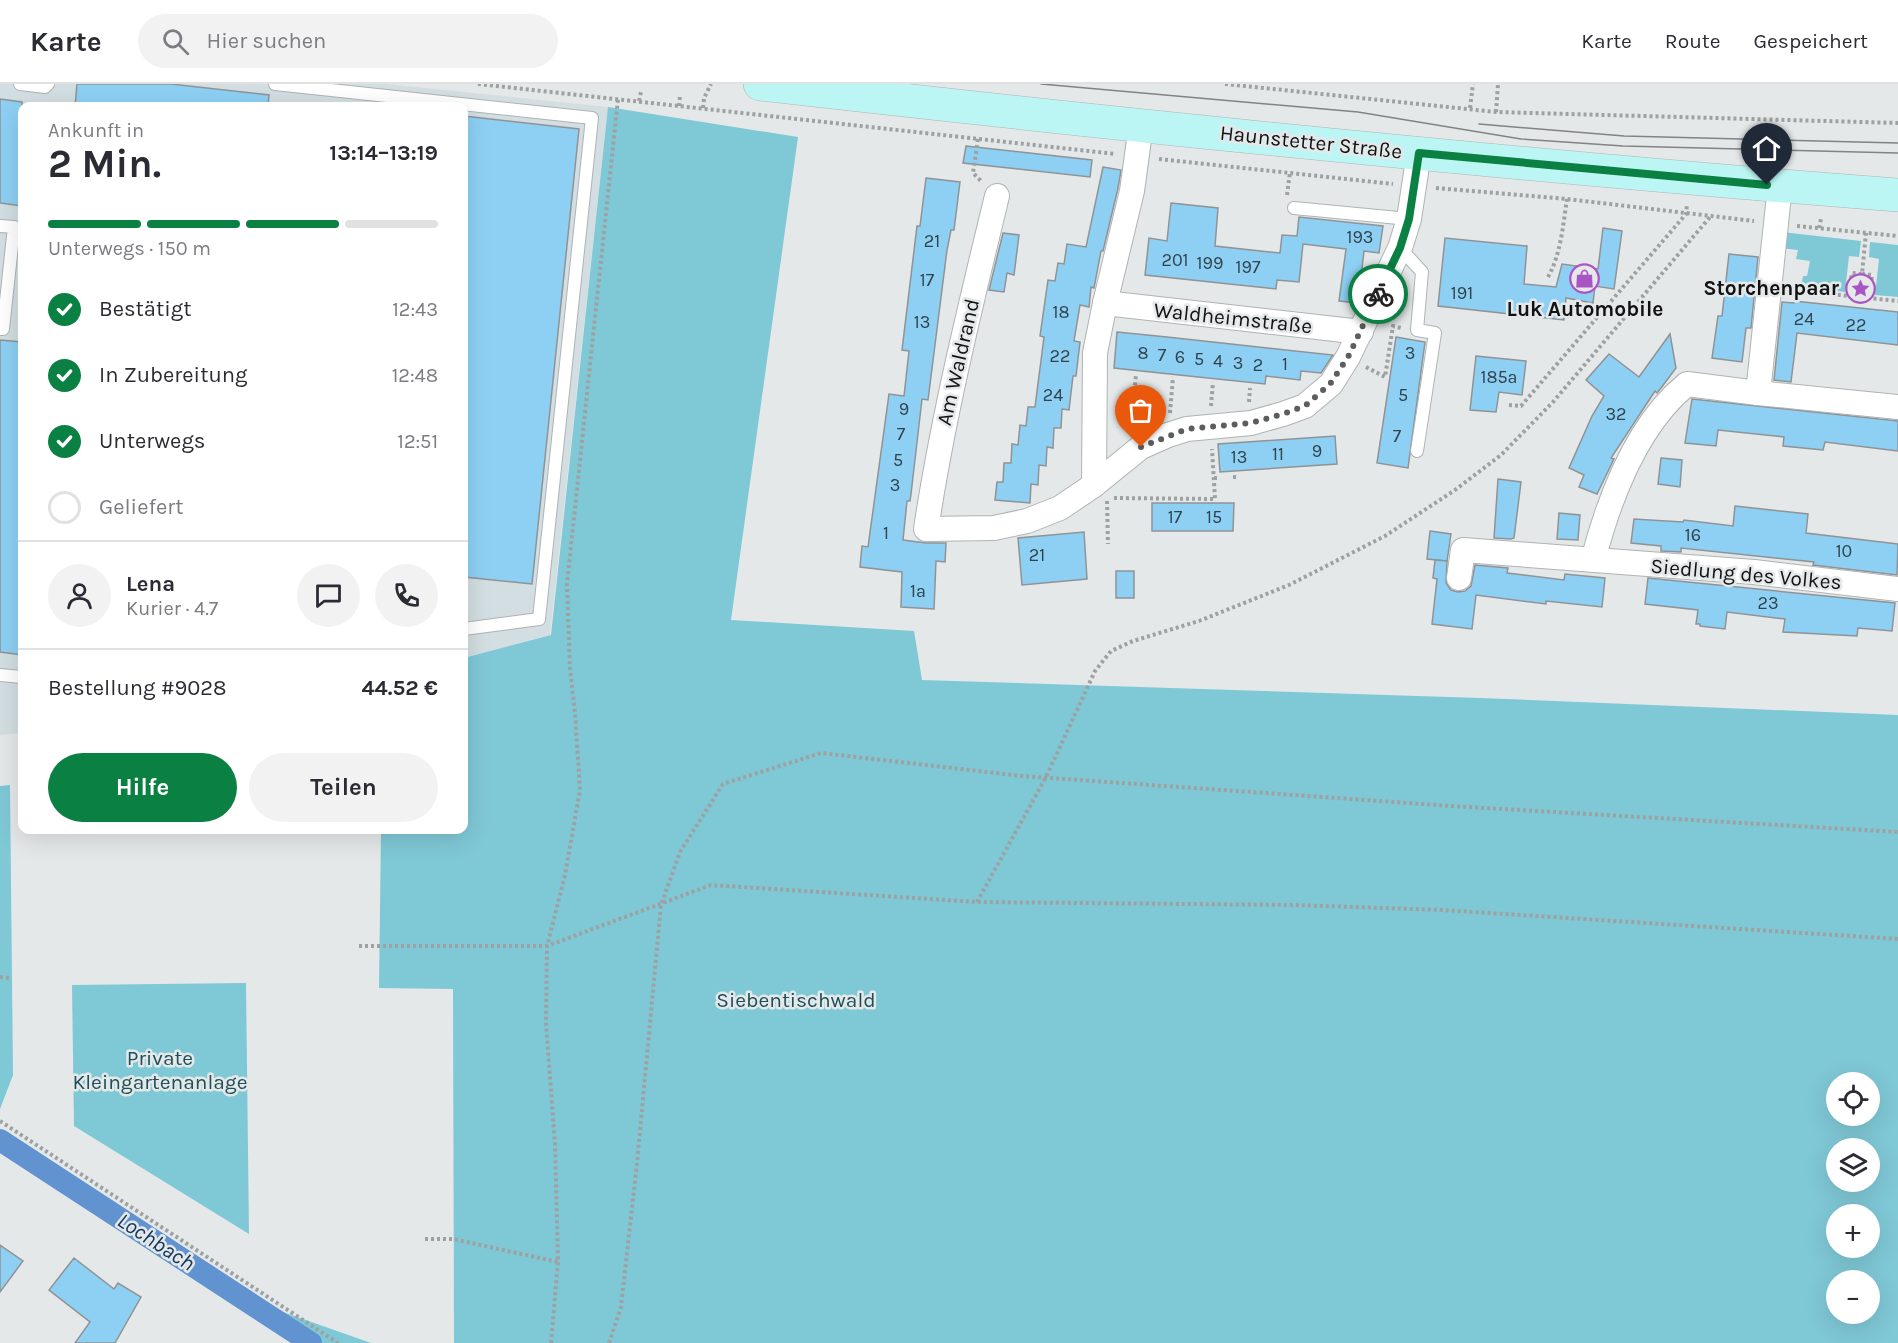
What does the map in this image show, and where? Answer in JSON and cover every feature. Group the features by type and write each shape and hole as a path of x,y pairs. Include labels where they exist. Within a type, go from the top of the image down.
{"main road":[{"name":"Haunstetter Straße","path":"760,84 899,92 1141,125 1688,179 1898,195"}],"street":[{"path":"1094,485 1095,353 1132,191 1141,125"},
{"path":"1094,485 1141,447 1168,435 1187,429 1251,423 1283,414 1305,406 1330,384 1361,332 1400,248 1409,219 1419,153"},
{"path":"1758,393 1780,186"},
{"name":"Am Waldrand","path":"997,196 950,391 926,529 993,528 1027,521 1060,508 1094,485"},
{"name":"Waldheimstraße","path":"1106,303 1361,332"},
{"path":"1593,560 1605,515 1623,474 1647,430 1674,395 1687,384 1898,407"},
{"name":"Siedlung des Volkes","path":"1459,578 1463,550 1754,572 1898,589"}],"lane":[{"path":"20,84 45,87 48,84"},
{"path":"275,84 443,102"},
{"path":"468,105 592,118 538,619 468,628"},
{"path":"1294,208 1409,219"},
{"path":"0,226 14,227 3,329 0,329"},
{"path":"1400,248 1422,272 1417,330 1436,333 1417,451"},
{"path":"0,675 18,677"}],"path":[{"path":"703,108 704,98 711,84"},
{"path":"1225,84 1496,112 1898,123"},
{"path":"1470,108 1473,84"},
{"path":"1496,112 1498,84"},
{"path":"639,101 641,92"},
{"path":"679,106 680,96"},
{"path":"551,1343 558,1262 555,1144 546,1023 547,946 565,875 580,790 570,669 567,584 618,99"},
{"path":"978,139 973,173 997,196"},
{"path":"1509,405 1521,406 1686,214 1688,179"},
{"path":"1548,277 1560,244 1566,199"},
{"path":"977,902 1046,777 1095,671 1111,651 1133,640 1199,621 1289,585 1385,536 1455,490 1501,454 1553,402 1711,216"},
{"path":"1820,228 1821,219"},
{"path":"1775,223 1898,236"},
{"path":"1862,274 1866,233"},
{"path":"1848,296 1852,273 1872,275 1870,299"},
{"path":"1769,288 1898,302"},
{"path":"1348,357 1385,377 1392,326 1417,330"},
{"path":"1136,374 1130,436 1141,447"},
{"path":"1168,435 1173,377"},
{"path":"1108,544 1107,498 1215,499 1210,426"},
{"path":"1214,478 1220,478"},
{"path":"609,1343 621,1307 661,905 680,852 723,784 821,753 1046,777 1451,806 1898,832"},
{"path":"359,946 547,946 711,885 977,902 1295,905 1442,910 1898,939"},
{"path":"0,977 9,978"},
{"path":"0,1121 338,1343"},
{"path":"426,1239 453,1239 558,1262"}],"shaded area":[{"path":"0,84 386,84 608,107 550,635 468,657 468,102 18,102 18,733 0,735"}],"green space":[{"name":"Siebentischwald","path":"608,107 798,137 731,620 914,631 922,680 1480,698 1898,715 1898,1343 454,1343 453,989 379,988 381,834 468,834 468,657 551,635"},
{"path":"1782,232 1861,241 1859,257 1849,256 1845,292 1801,286 1803,276 1807,276 1810,261 1796,259 1798,250 1780,248"},
{"path":"1870,242 1898,245 1898,297 1875,295 1879,259 1869,257"},
{"path":"10,785 13,1075 0,1109 0,786"},
{"name":"Private Kleingartenanlage","path":"246,983 249,1234 74,1126 72,985"},
{"path":"243,1298 371,1343 311,1343"}],"building":[{"path":"77,84 171,84 269,95 268,102 75,102"},
{"path":"0,99 22,102 18,102 18,205 0,203"},
{"path":"468,116 579,129 532,584 468,577"},
{"path":"966,146 1092,160 1090,177 963,163"},
{"path":"1103,167 1121,170 1094,288 1091,287 1089,307 1080,305 1074,341 1080,342 1069,410 1062,409 1061,428 1054,428 1053,448 1047,447 1046,466 1039,465 1038,485 1031,484 1030,503 995,500 997,482 1003,482 1004,463 1011,463 1012,444 1018,445 1020,425 1026,426 1028,407 1035,407 1044,337 1040,336 1048,280 1055,281 1058,263 1064,264 1067,244 1086,247"},
{"path":"926,178 960,182 954,230 951,230 947,250 928,400 922,399 903,540 946,543 945,562 936,561 934,609 901,607 902,572 860,567 862,546 868,547 889,394 904,396 909,351 902,350 917,226 920,226"},
{"path":"1171,203 1218,208 1215,246 1280,253 1282,235 1297,236 1299,217 1383,226 1379,253 1364,251 1358,303 1339,301 1346,249 1303,244 1299,282 1277,280 1276,289 1145,275 1149,238 1167,241"},
{"path":"1603,228 1622,231 1614,289 1595,286 1593,303 1566,298 1564,320 1438,306 1445,238 1527,246 1524,284 1556,287 1562,264 1598,269"},
{"path":"1003,233 1019,235 1014,275 1007,273 1004,292 989,290"},
{"path":"1729,254 1758,257 1751,328 1746,328 1742,362 1712,358 1718,316 1722,316"},
{"path":"1794,301 1898,312 1898,345 1797,333 1791,382 1774,380 1782,302 1794,303"},
{"path":"1117,332 1333,355 1321,373 1301,371 1300,380 1266,376 1265,384 1160,373 1114,368"},
{"path":"1670,334 1676,368 1657,393 1655,391 1611,458 1614,459 1597,494 1579,487 1584,475 1569,468 1592,416 1604,396 1586,380 1609,354 1639,377"},
{"path":"1396,337 1425,342 1408,468 1377,463"},
{"path":"0,340 18,342 18,654 0,652"},
{"path":"1476,356 1526,361 1522,395 1499,392 1496,412 1470,410"},
{"path":"1692,399 1898,421 1898,451 1825,442 1823,450 1783,446 1784,437 1718,430 1716,446 1685,443"},
{"path":"1335,436 1337,464 1220,472 1218,444"},
{"path":"1661,458 1682,460 1680,487 1658,484"},
{"path":"1498,479 1521,482 1514,538 1511,539 1494,538"},
{"path":"1152,503 1234,503 1233,531 1152,531"},
{"path":"1735,506 1808,514 1806,533 1898,544 1897,575 1813,565 1814,562 1681,548 1681,552 1661,551 1661,546 1631,543 1634,519 1683,522 1684,520 1733,526"},
{"path":"1559,513 1580,515 1578,540 1557,539"},
{"path":"1430,531 1451,534 1447,561 1427,559"},
{"path":"1084,532 1087,579 1022,585 1018,538"},
{"path":"1435,560 1447,561 1446,583 1451,590 1458,592 1465,591 1471,586 1475,565 1508,568 1507,573 1564,580 1565,574 1605,578 1602,607 1546,601 1546,604 1476,595 1472,629 1432,624 1437,579 1433,578"},
{"path":"1116,571 1134,571 1134,598 1116,598"},
{"path":"1648,578 1895,603 1892,631 1858,628 1857,636 1783,632 1785,619 1727,612 1725,629 1700,626 1696,624 1698,610 1645,604"},
{"path":"0,1245 23,1261 0,1292"},
{"path":"74,1258 114,1289 118,1283 141,1297 115,1343 75,1343 90,1322 49,1290"}],"waterway":[{"name":"Lochbach","path":"0,1140 311,1343"}],"tram line":[{"path":"1041,84 1358,112 1521,139 1623,146 1898,153"},
{"path":"1479,124 1624,136 1898,143"}],"way so far":[{"path":"1141,447 1187,429 1251,423 1305,406 1330,384 1348,357 1378,294"}],"place":[{"name":"Luk Automobile","path":"1585,278"},
{"name":"Storchenpaar","path":"1860,288"}],"route":[{"path":"1378,294 1400,248 1409,219 1419,153 1767,185"}]}
